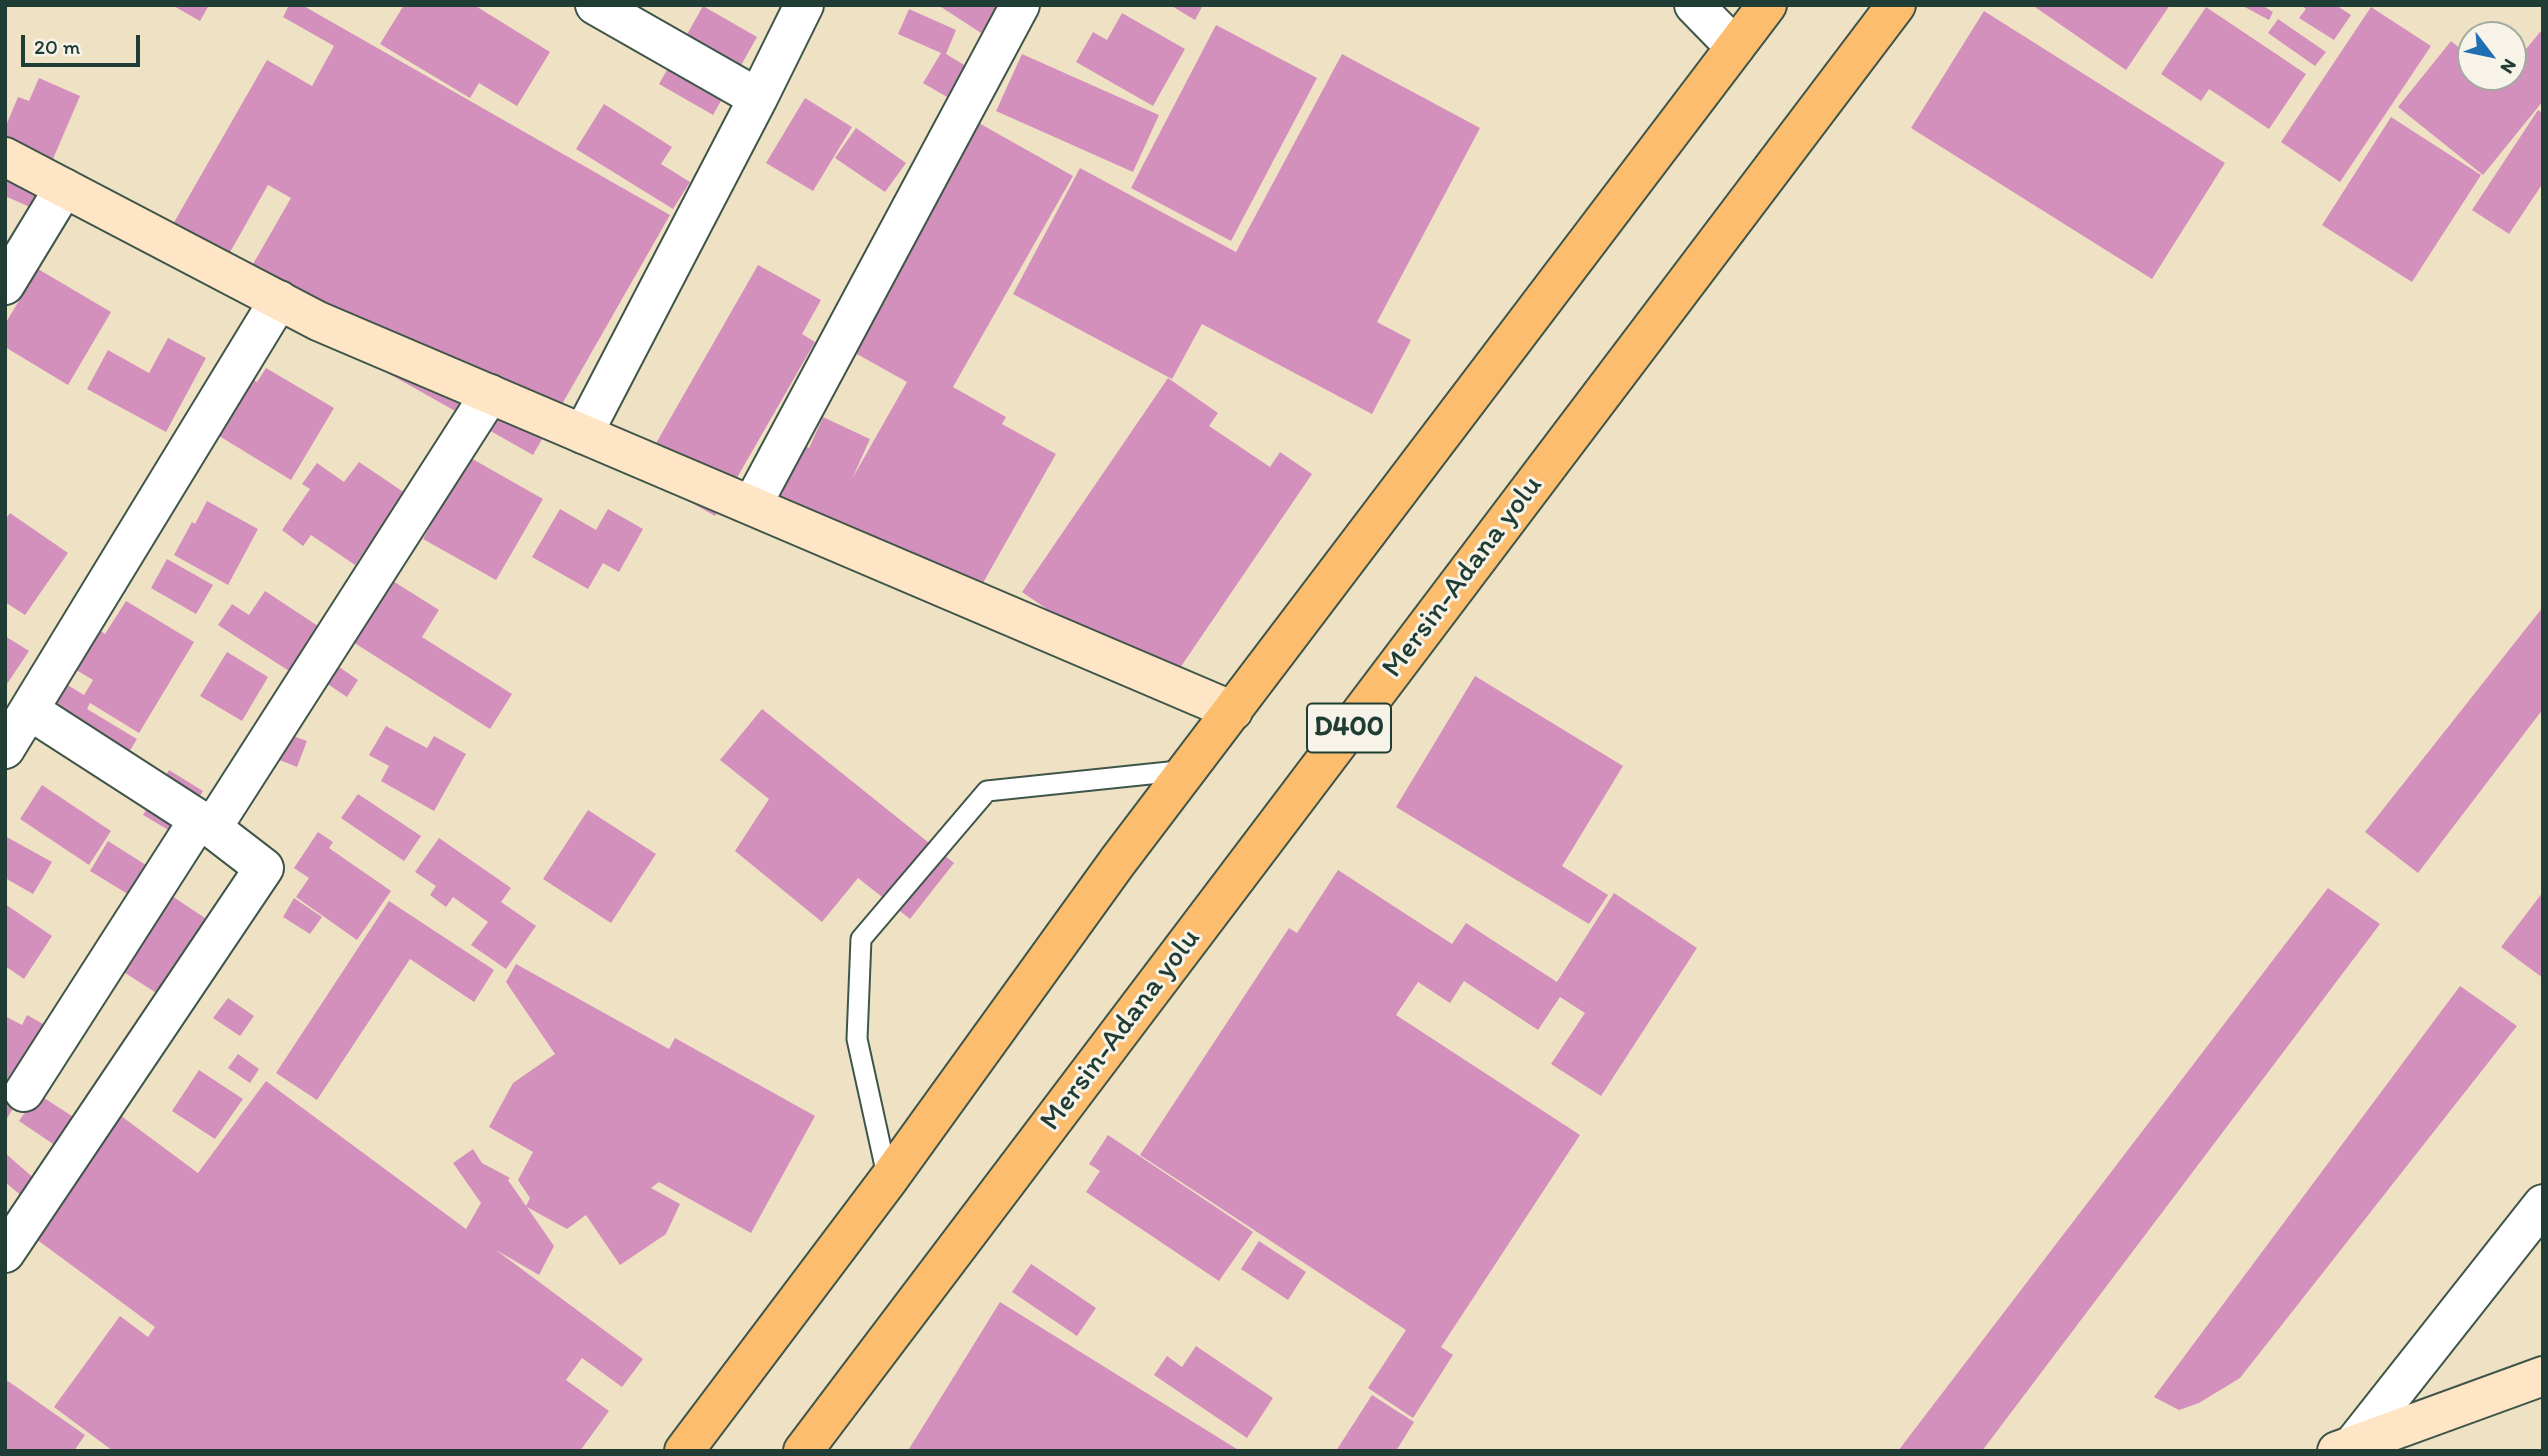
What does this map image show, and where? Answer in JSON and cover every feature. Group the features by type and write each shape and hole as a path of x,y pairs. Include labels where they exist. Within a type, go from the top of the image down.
{"highway":[{"path":"684,1451 888,1180 1118,861 1768,5"},
{"name":"Mersin-Adana yolu","path":"803,1451 1896,5"}],"main road":[{"path":"5,157 318,321 1233,710"},
{"path":"2346,1449 2543,1376"}],"street":[{"path":"594,5 758,98"},
{"path":"583,433 804,5"},
{"path":"752,505 1020,5"},
{"path":"1694,5 1735,47"},
{"path":"5,285 64,188"},
{"path":"5,749 279,300"},
{"path":"24,1092 490,394"},
{"path":"5,1253 264,868 205,824 29,710"},
{"path":"2346,1449 2543,1204"}],"lane":[{"path":"888,1180 857,1039 861,939 987,791 1189,769"}],"building":[{"path":"172,5 209,5 200,21"},
{"path":"289,5 302,5 670,215 533,455 285,315 249,271 291,198 268,185 216,277 161,245 267,60 312,86 334,46 283,17"},
{"path":"404,5 474,5 550,52 517,106 479,83 470,98 380,44"},
{"path":"938,5 999,5 981,33"},
{"path":"1170,5 1203,5 1195,20"},
{"path":"2032,5 2170,5 2126,70"},
{"path":"2241,5 2262,5 2273,12 2269,20"},
{"path":"2301,5 2336,5 2351,15 2334,40 2299,18 2306,9"},
{"path":"703,6 757,37 713,115 659,84"},
{"path":"2206,7 2306,74 2269,129 2209,89 2201,101 2161,74"},
{"path":"2371,7 2431,46 2340,182 2281,142"},
{"path":"909,9 956,30 946,54 966,66 947,97 923,83 941,53 898,34"},
{"path":"1984,11 2225,163 2152,279 1911,128"},
{"path":"1122,13 1185,49 1153,106 1076,62 1093,32 1107,40"},
{"path":"2278,19 2326,52 2315,66 2268,33"},
{"path":"1216,25 1317,78 1231,241 1131,188"},
{"path":"2540,32 2543,34 2543,101 2483,175 2398,107 2451,41 2457,46 2457,91 2527,91 2527,48"},
{"path":"1022,54 1159,115 1133,172 996,111"},
{"path":"1342,54 1480,128 1377,322 1411,340 1372,414 1202,324 1172,379 1013,294 1080,168 1236,252"},
{"path":"39,78 80,96 32,208 5,196 5,128 18,97 29,101"},
{"path":"805,98 852,127 813,191 766,163"},
{"path":"604,104 672,147 661,164 690,182 673,209 576,149"},
{"path":"2538,110 2543,113 2543,183 2509,234 2472,210"},
{"path":"2391,117 2481,175 2412,282 2322,225"},
{"path":"977,122 1073,176 953,387 1006,417 1002,424 1056,454 967,611 768,519 798,443 809,448 823,417 870,439 852,479 907,382 848,349"},
{"path":"856,128 906,163 885,192 835,158"},
{"path":"758,265 821,300 802,334 815,342 715,516 639,473"},
{"path":"38,269 111,312 68,385 5,347 5,324"},
{"path":"168,338 206,358 166,432 87,389 108,350 149,373"},
{"path":"266,368 334,408 291,480 216,434 251,378 257,382"},
{"path":"1168,378 1218,413 1209,426 1270,467 1280,452 1312,474 1165,690 1022,592"},
{"path":"469,457 543,499 496,580 423,539"},
{"path":"359,462 405,493 355,565 311,535 303,546 282,530 310,489 302,484 317,463 344,482"},
{"path":"207,501 258,529 228,585 174,555"},
{"path":"560,509 596,530 608,509 643,529 619,572 603,563 588,589 532,557"},
{"path":"10,513 68,553 25,615 5,602 5,520"},
{"path":"167,559 213,585 196,614 151,588"},
{"path":"385,576 439,610 422,637 512,694 490,729 345,637"},
{"path":"265,591 318,626 289,671 218,625 232,604 249,615"},
{"path":"126,601 194,642 139,733 90,703 87,709 137,739 114,777 32,729 61,681 84,695 93,680 73,668 96,628 105,634"},
{"path":"2543,607 2543,709 2418,873 2365,832"},
{"path":"5,636 29,651 5,687"},
{"path":"227,652 268,677 242,721 200,696"},
{"path":"329,660 358,680 347,697 317,677"},
{"path":"1475,676 1623,766 1562,866 1608,895 1589,924 1396,807"},
{"path":"762,709 954,863 910,919 858,878 822,922 735,851 769,799 720,760"},
{"path":"386,726 427,748 434,736 466,754 434,811 381,781 389,766 369,755"},
{"path":"282,732 307,741 297,767 272,757"},
{"path":"169,770 203,791 177,835 143,815"},
{"path":"42,785 111,831 89,865 20,819"},
{"path":"358,794 421,836 404,861 341,818"},
{"path":"588,810 656,854 611,923 543,879"},
{"path":"318,832 333,842 329,848 391,891 357,940 296,897 309,878 294,868"},
{"path":"5,836 52,862 33,894 5,878"},
{"path":"439,838 511,888 501,902 536,926 506,969 471,945 488,922 453,897 446,907 430,895 436,886 415,872"},
{"path":"108,841 149,867 131,896 90,871"},
{"path":"1338,870 1452,944 1466,923 1557,982 1614,893 1697,948 1601,1096 1551,1064 1585,1013 1560,997 1538,1030 1464,981 1450,1003 1418,982 1396,1015 1580,1135 1441,1347 1453,1355 1413,1418 1368,1388 1406,1330 1140,1155 1289,928 1297,933"},
{"path":"2328,888 2380,924 1982,1451 1898,1451"},
{"path":"166,892 211,922 161,996 116,967"},
{"path":"2543,892 2543,978 2501,947"},
{"path":"294,898 322,917 310,934 283,917"},
{"path":"389,901 494,970 474,1002 410,959 317,1100 276,1073"},
{"path":"5,904 52,936 24,979 5,966"},
{"path":"516,964 669,1049 675,1038 815,1116 751,1233 659,1182 651,1188 680,1204 666,1234 620,1265 586,1215 567,1229 527,1207 554,1246 539,1275 496,1250 643,1359 622,1387 582,1358 566,1380 609,1411 580,1451 113,1451 54,1407 120,1316 148,1337 155,1327 24,1230 113,1110 198,1173 266,1081 466,1229 481,1203 453,1163 473,1149 482,1163 510,1178 508,1180 526,1206 530,1198 518,1180 533,1152 489,1127 513,1083 555,1054 506,982"},
{"path":"2460,986 2517,1026 2240,1378 2199,1403 2179,1410 2154,1397"},
{"path":"228,998 254,1016 240,1036 213,1018"},
{"path":"27,1015 57,1032 5,1122 5,1016 22,1025"},
{"path":"238,1054 259,1069 250,1083 228,1068"},
{"path":"199,1070 243,1099 215,1139 172,1111"},
{"path":"38,1094 81,1122 62,1150 19,1121"},
{"path":"1108,1135 1253,1232 1219,1281 1086,1192 1100,1171 1089,1164"},
{"path":"5,1153 44,1187 30,1203 5,1182"},
{"path":"1259,1241 1306,1272 1288,1300 1241,1269"},
{"path":"1031,1264 1096,1308 1077,1336 1012,1292"},
{"path":"1000,1302 1240,1451 909,1449"},
{"path":"1196,1346 1273,1398 1247,1438 1154,1375 1167,1356 1182,1367"},
{"path":"5,1379 85,1435 74,1451 5,1451"},
{"path":"1372,1395 1414,1422 1396,1451 1336,1451"}]}
